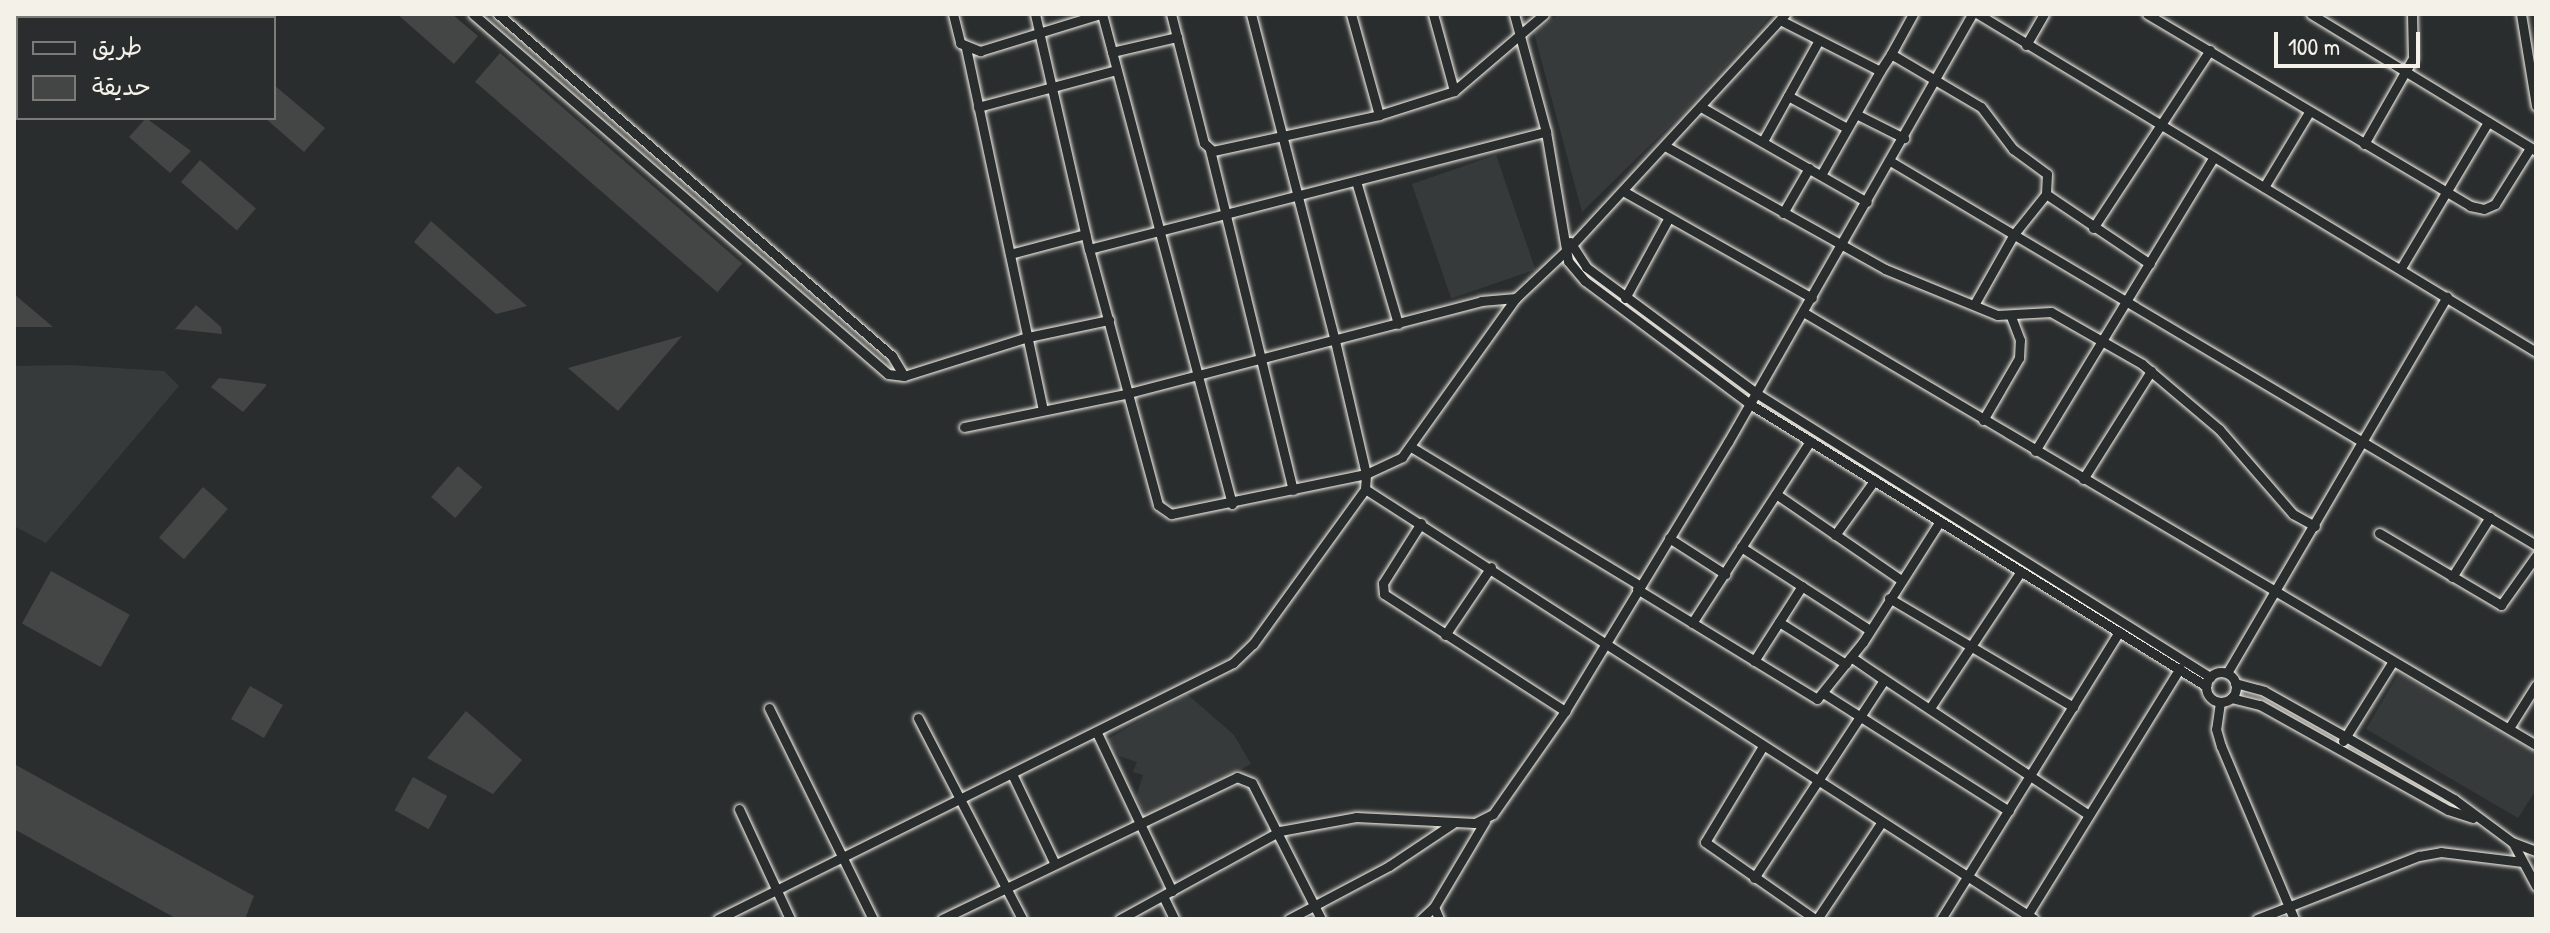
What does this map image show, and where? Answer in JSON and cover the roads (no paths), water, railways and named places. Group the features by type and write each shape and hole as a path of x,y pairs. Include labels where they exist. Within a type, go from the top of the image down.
{"street":[{"path":"473,14 883,371 904,376 1028,337 1109,320"},
{"path":"498,14 892,356 904,376"},
{"path":"953,14 957,38 966,48 1043,409"},
{"path":"1035,14 1089,249 1161,509 1171,514 1232,504 1366,474 1411,447 1516,298 1569,249 1782,17 1880,71"},
{"path":"966,48 988,50 1038,31 1101,14 1232,504"},
{"path":"1171,14 1210,150 1223,215 1293,490"},
{"path":"718,919 1233,663 1276,613 1365,489 1366,474 1335,341 1251,14"},
{"path":"1351,14 1379,115"},
{"path":"1433,14 1454,91"},
{"path":"1514,14 1546,132 1574,270 1601,295 1750,404 2119,632 2208,682"},
{"path":"1210,150 1379,115 1454,91 1544,14"},
{"path":"1821,175 1913,14"},
{"path":"1421,919 1434,907 1485,821 1505,801 1565,711 1812,298 1938,81 1972,14"},
{"path":"1978,14 2536,352"},
{"path":"2026,45 2044,14"},
{"path":"2147,14 2445,193 2479,210 2489,208 2533,149 2311,14"},
{"path":"2364,144 2407,72 2414,50 2412,14"},
{"path":"2521,14 2536,106"},
{"path":"1112,52 1177,37"},
{"path":"1763,141 1819,40"},
{"path":"2093,228 2210,50"},
{"path":"1891,54 1981,107 2013,149 2047,174 2046,194 2014,234 1975,303"},
{"path":"978,107 1116,70"},
{"path":"1788,96 1847,128"},
{"path":"1701,107 1867,202"},
{"path":"2264,187 2309,112"},
{"path":"1856,114 1904,138"},
{"path":"2401,268 2488,122"},
{"path":"1089,249 1546,132"},
{"path":"1665,146 1841,247 2011,317 2051,312 2103,342 2151,371 2219,429 2293,514 2315,526"},
{"path":"2035,451 2214,157"},
{"path":"1890,161 2536,545"},
{"path":"1783,213 1809,168"},
{"path":"1356,181 1398,324"},
{"path":"1623,191 1667,221 1812,298"},
{"path":"2046,194 2150,264"},
{"path":"1625,298 1667,221"},
{"path":"1010,254 1085,234"},
{"path":"1569,249 1625,298 1756,393 2208,682 2210,697 2220,702 2231,698 2260,705 2448,810 2476,819"},
{"path":"2208,682 2227,673 2447,297"},
{"path":"964,427 1129,393 1481,301 1516,298"},
{"path":"1803,312 2536,745"},
{"path":"1983,420 2019,358 2020,340 2011,317"},
{"path":"2083,479 2151,371"},
{"path":"1692,623 1810,441"},
{"path":"1411,447 1812,699 1823,693 1848,661 1940,521"},
{"path":"1835,535 1874,481"},
{"path":"1365,489 1491,567 1881,823 2031,917 2087,814 2180,668"},
{"path":"1776,494 1901,580"},
{"path":"2452,577 2490,517"},
{"path":"1421,523 1382,589 1388,598 1565,711"},
{"path":"2379,533 2501,605 2536,556"},
{"path":"1669,538 1725,574"},
{"path":"1741,547 1870,630"},
{"path":"1445,635 1491,567"},
{"path":"1930,708 2021,571"},
{"path":"1754,661 1802,586"},
{"path":"1889,598 2073,707"},
{"path":"1779,622 1930,708 2087,814"},
{"path":"1941,919 2119,632"},
{"path":"1754,878 1884,680 1848,661"},
{"path":"2339,747 2393,661"},
{"path":"2227,673 2235,683 2264,691 2454,799 2476,819 2512,842 2536,851"},
{"path":"2231,698 2235,683"},
{"path":"2509,728 2536,685"},
{"path":"1823,693 1858,719 2009,811"},
{"path":"2220,702 2216,729 2221,746 2294,919"},
{"path":"769,708 873,919"},
{"path":"918,718 1022,919"},
{"path":"1097,733 1140,824 1168,894 1174,919"},
{"path":"1763,746 1704,839 1754,878 1816,919 1881,823"},
{"path":"1012,774 1055,864"},
{"path":"942,919 1243,777 1252,783 1280,831 1321,919"},
{"path":"739,809 790,919"},
{"path":"1120,919 1280,831 1356,817 1452,824 1485,821"},
{"path":"1289,919 1389,866 1452,824"},
{"path":"2512,842 2536,886"},
{"path":"2257,919 2430,854 2522,862"},
{"path":"1434,907 1439,919"}]}
